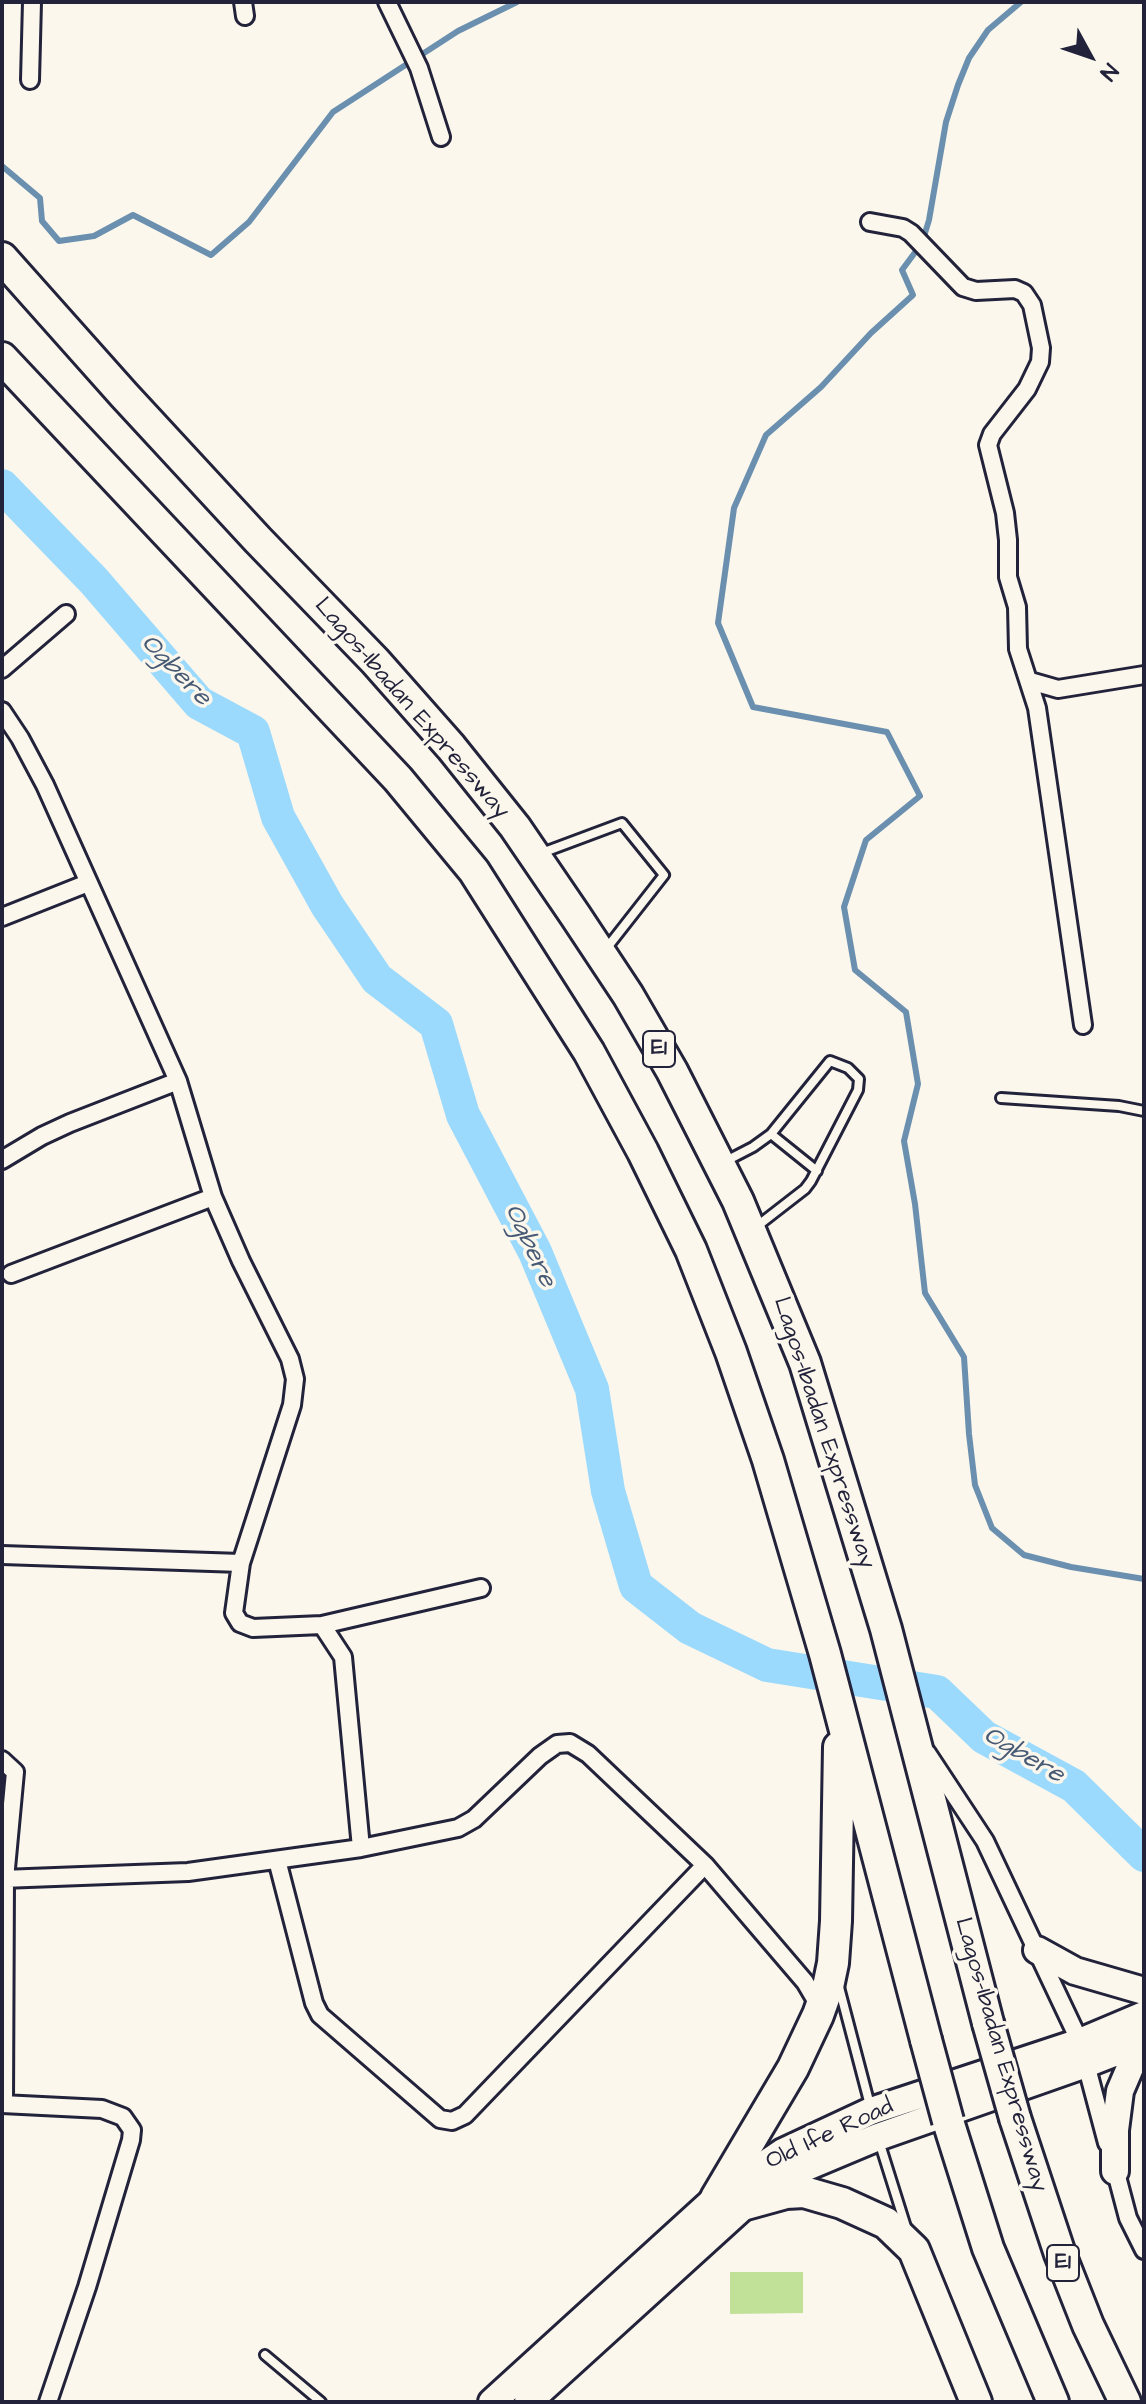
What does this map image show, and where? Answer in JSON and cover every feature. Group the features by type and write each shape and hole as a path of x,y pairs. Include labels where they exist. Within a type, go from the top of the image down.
{"highway":[{"name":"Lagos-Ibadan Expressway","path":"2,258 227,507 394,682 451,747 515,827 628,995 672,1071 751,1231 805,1363 886,1629 1015,2118 1060,2254 1088,2325 1125,2402"},
{"path":"2,358 398,779 474,871 589,1052 630,1127 691,1250 731,1352 768,1460 839,1705 948,2121 988,2248 1053,2402"},
{"path":"716,2198 793,2068 828,1987 833,1963 839,1816 839,1705"},
{"path":"746,2204 786,2193 804,2192 842,2203 886,2223 914,2250 976,2402"}],"main road":[{"path":"1037,1950 1075,1971 1144,1991"},
{"name":"Old Ife Road","path":"528,2402 746,2204 797,2171 1083,2053 1144,2015"},
{"path":"1115,2171 1115,2130 1120,2091 1143,2041"},
{"name":"Old Ife Road","path":"492,2402 716,2198 783,2152 871,2111 1083,2053 1143,2041"}],"street":[{"path":"30,80 32,2"},
{"path":"387,2 415,62 441,137"},
{"path":"870,222 903,228 911,233 963,287 976,291 1015,289 1024,293 1032,305 1041,348 1040,362 1027,389 992,434 988,445 1005,513 1008,577 1017,607 1018,649 1037,708 1083,1025"},
{"path":"2,669 66,614"},
{"path":"1030,681 1058,689 1144,675"},
{"path":"1037,708 1058,689"},
{"path":"2,711 45,785 178,1081 213,1197 290,1359 295,1379 292,1405 241,1563 234,1613 240,1623 253,1628 322,1625 481,1588"},
{"path":"2,917 88,883"},
{"path":"2,1160 70,1123 178,1081"},
{"path":"11,1274 213,1197"},
{"path":"2,1555 241,1563"},
{"path":"322,1625 343,1657 361,1848"},
{"path":"911,1728 985,1841 1083,2053 1128,2218 1144,2250"},
{"path":"4,1879 188,1872 361,1848 458,1828 474,1819 540,1756 557,1744 570,1743 588,1754 705,1865 805,1982 815,1999 818,2015"},
{"path":"2,1760 15,1772 4,1879 3,2104 102,2109 123,2117 132,2130 87,2287 48,2402"},
{"path":"277,1860 314,2003 320,2015 440,2119 452,2121 465,2115 705,1865"}],"lane":[{"path":"534,856 622,823 664,875 602,955"},
{"path":"720,1165 771,1134 830,1061 855,1073 859,1079 858,1090 805,1189 751,1231"},
{"path":"1001,1098 1119,1106 1144,1111"},
{"path":"771,1134 817,1171"},
{"path":"833,1963 871,2111"},
{"path":"878,2137 914,2250"},
{"path":"265,2355 321,2402"}],"green space":[{"path":"730,2272 803,2272 803,2313 730,2314"}],"waterway":[{"path":"2,166 40,198 42,221 59,241 94,236 133,215 211,255 249,222 333,112 458,31 517,2"},
{"path":"1021,2 988,30 969,58 958,85 946,122 929,220 922,243 902,270 913,295 871,333 821,387 766,435 734,508 718,623 753,707 887,732 920,796 866,840 844,907 855,970 906,1012 918,1084 904,1141 925,1293 964,1357 975,1485 992,1528 1024,1555 1071,1567 1144,1579"},
{"name":"Ogbere","path":"2,486 94,581 199,703 253,732 278,817 327,905 377,979 436,1024 463,1115 535,1252 592,1389 608,1491 636,1586 690,1628 767,1665 937,1692 984,1737 1074,1786 1144,1855"}]}
